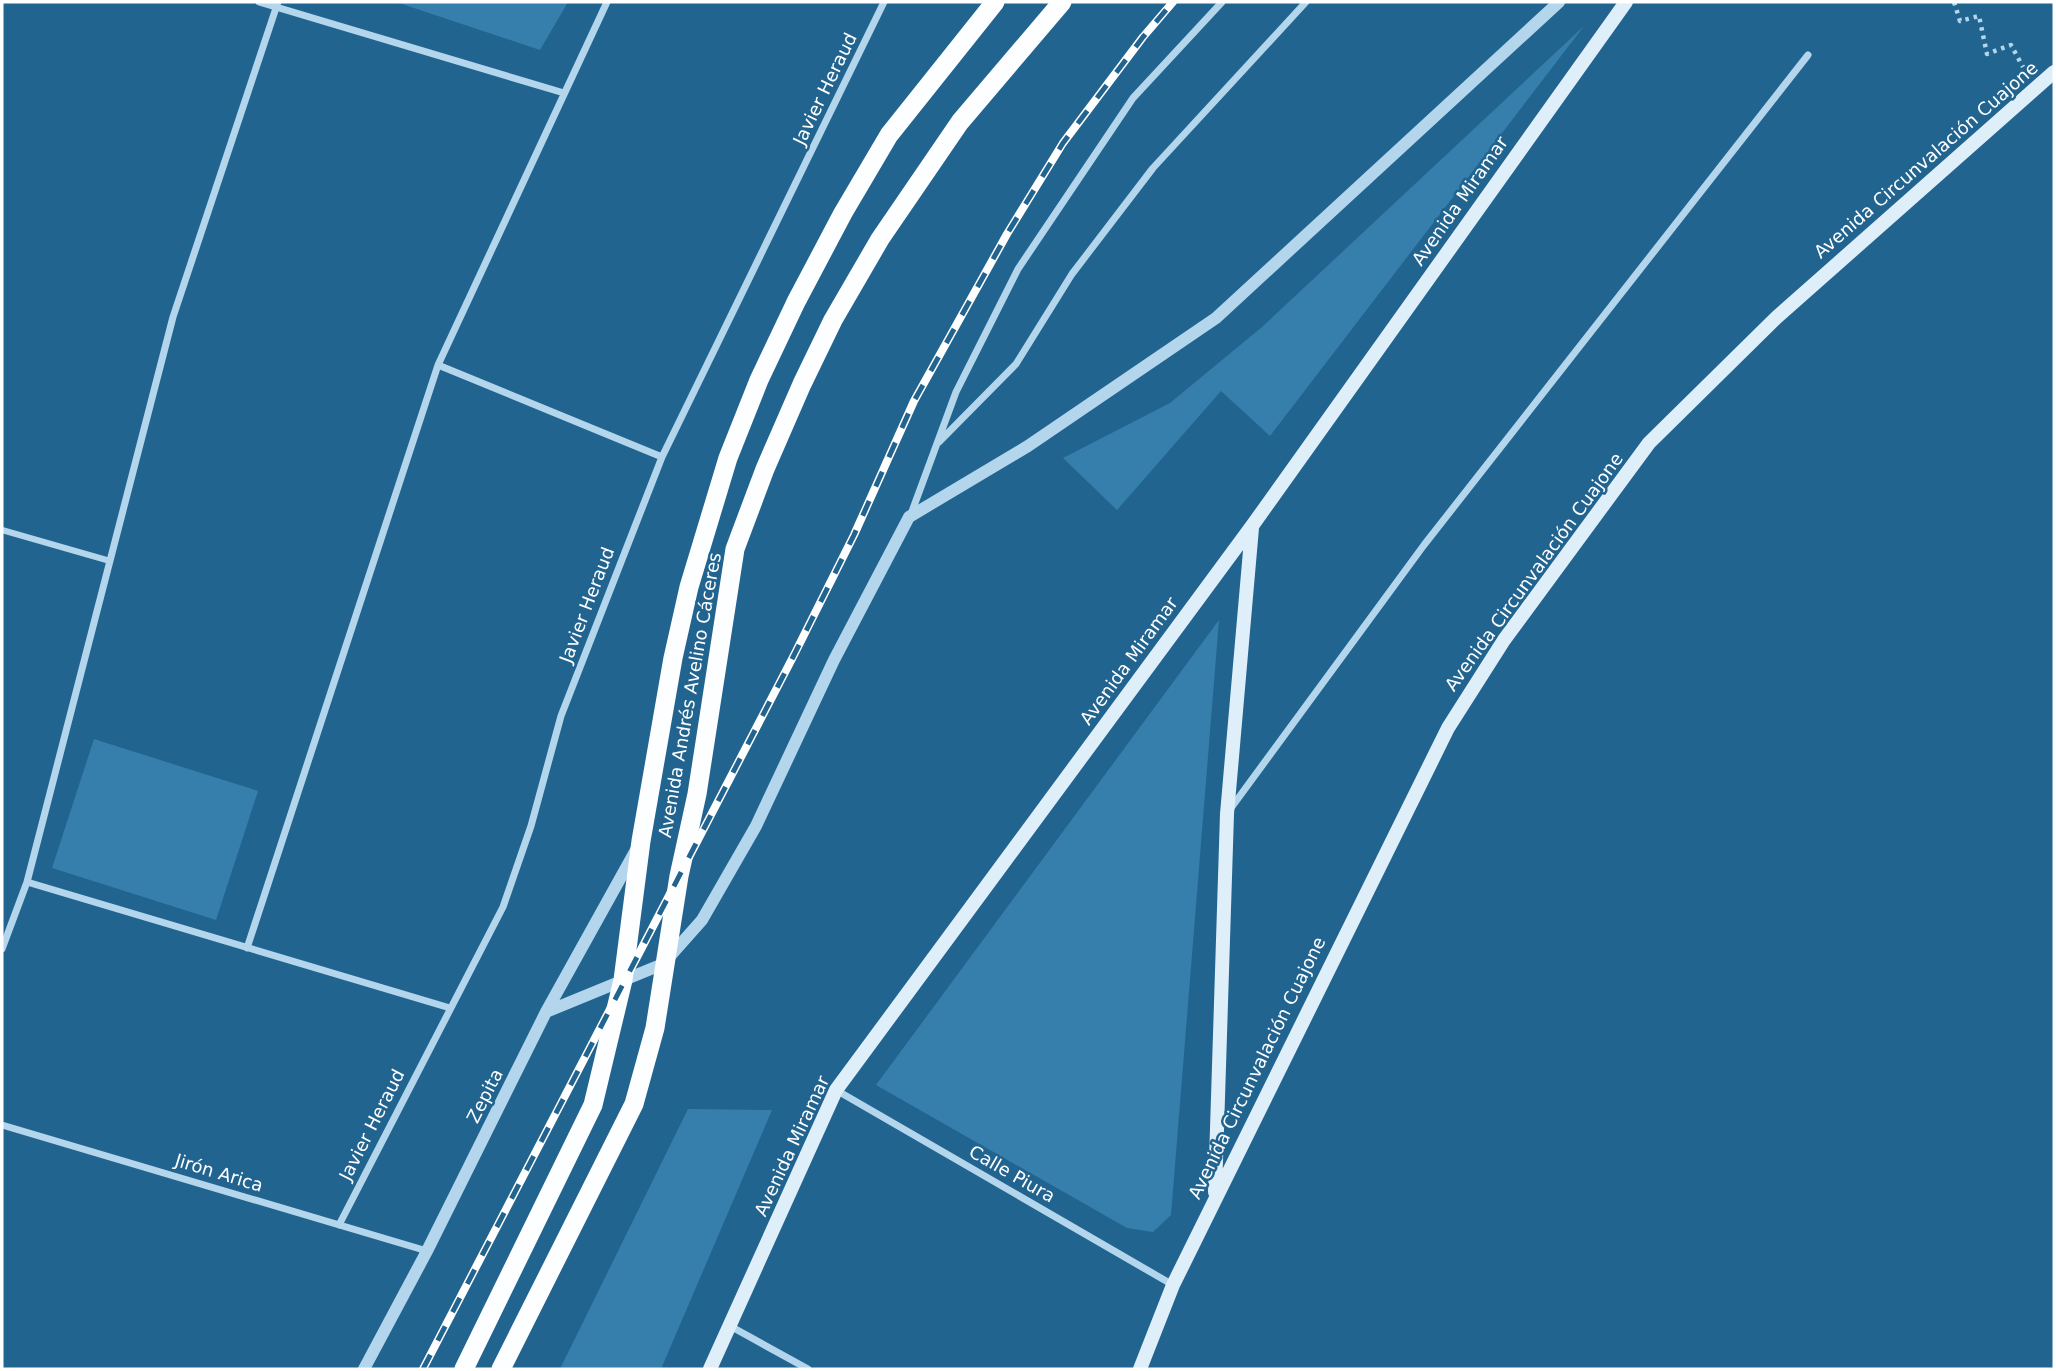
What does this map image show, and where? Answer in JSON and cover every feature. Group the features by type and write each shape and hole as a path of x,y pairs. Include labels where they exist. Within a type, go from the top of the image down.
{"highway":[{"name":"Avenida Andrés Avelino Cáceres","path":"464,1369 593,1105 623,980 656,748 689,587 728,458 759,380 796,302 890,135 995,2"},
{"name":"Avenida Andrés Avelino Cáceres","path":"501,1369 634,1104 654,1028 679,876 697,794 735,550 765,469 833,320 880,239 960,122 1062,2"}],"main road":[{"name":"Avenida Miramar","path":"710,1369 836,1090 1252,526 1626,2"},
{"name":"Avenida Circunvalación Cuajone","path":"1140,1369 1172,1284 1448,727 1528,607 1649,443 1777,317 2054,72"},
{"path":"1215,1197 1227,814 1252,526"}],"street":[{"path":"259,2 277,4 564,93"},
{"path":"247,948 438,365 607,2"},
{"name":"Javier Heraud","path":"339,1225 503,907 531,826 561,716 662,457 884,2"},
{"path":"546,1012 663,964 702,920 756,826 834,660 909,517 956,391 1018,269 1133,98 1222,2"},
{"path":"937,444 1016,364 1072,274 1153,168 1306,2"},
{"path":"909,517 1028,446 1216,318 1559,2"},
{"path":"2,949 27,882 173,317 277,4"},
{"path":"1227,814 1424,545 1808,55"},
{"path":"438,365 662,457"},
{"path":"2,530 110,561"},
{"name":"Zepita","path":"364,1369 546,1012 641,841"},
{"path":"27,882 450,1008"},
{"name":"Calle Piura","path":"836,1090 1172,1284"},
{"name":"Jirón Arica","path":"2,1125 426,1251"},
{"path":"730,1326 808,1369"}],"path":[{"path":"1954,2 1960,22 1979,16 1987,54 2011,46 2022,62 2029,94"}],"shaded area":[{"path":"396,2 568,2 540,50"},
{"path":"1584,26 1270,436 1221,391 1117,510 1063,458 1170,403 1262,327"},
{"path":"1219,620 1171,1215 1153,1232 1127,1228 876,1085"},
{"path":"94,739 258,791 216,920 52,868"},
{"path":"688,1109 772,1110 661,1369 560,1369"}],"railway":[{"path":"423,1369 793,657 854,535 914,401 1007,234 1063,143 1143,37 1173,2"}]}
